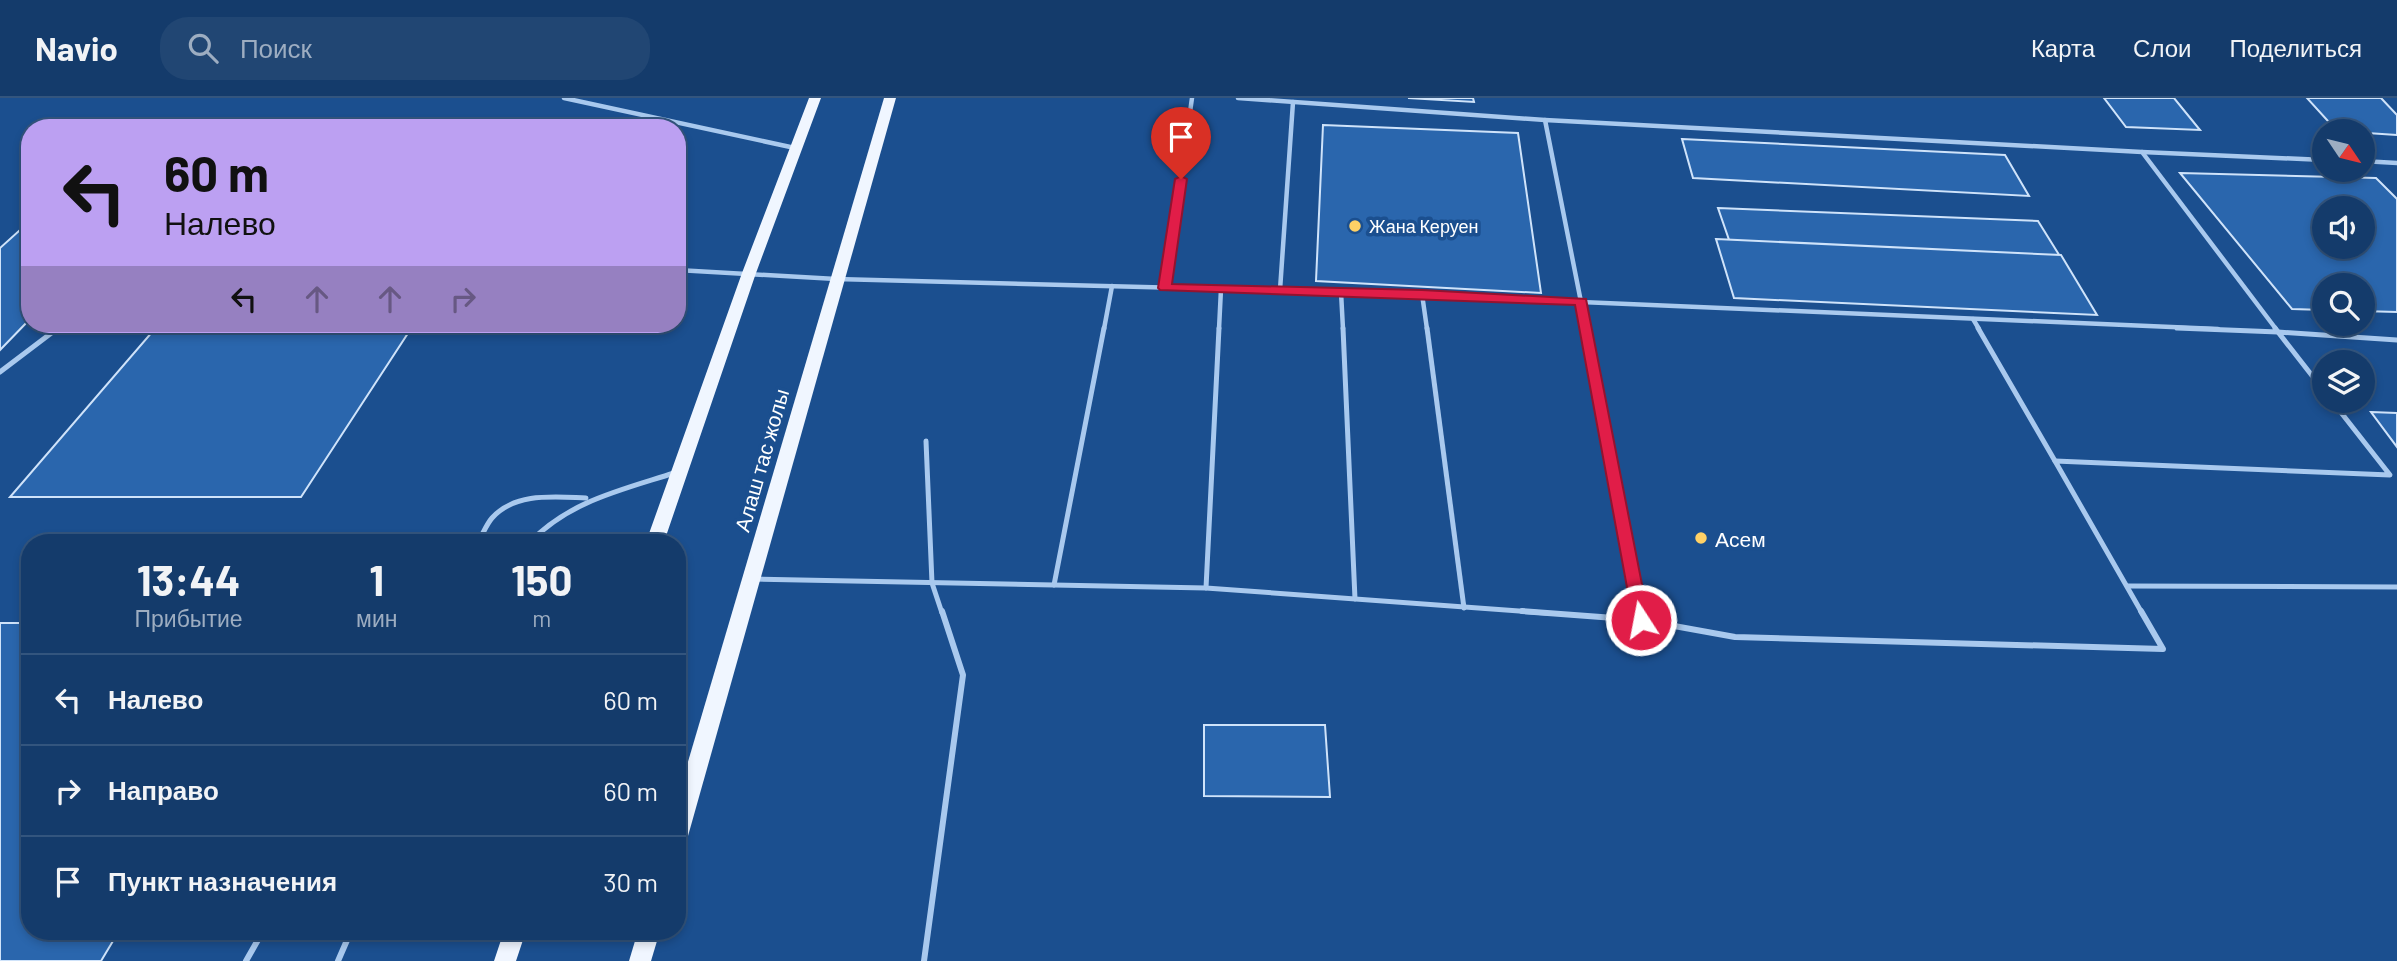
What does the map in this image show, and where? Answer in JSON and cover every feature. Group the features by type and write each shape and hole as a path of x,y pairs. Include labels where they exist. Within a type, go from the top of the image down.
{"main road":[{"path":"658,534 749,273 815,98"},
{"name":"Алаш тас жолы","path":"686,806 890,98"},
{"path":"505,961 512,940"},
{"path":"640,961 646,940"}],"lane":[{"path":"564,98 662,119"},
{"path":"1165,288 1192,98"},
{"path":"1238,98 1545,120 2312,159"},
{"path":"1280,290 1293,102"},
{"path":"1545,120 1641,620"},
{"path":"686,124 797,148"},
{"path":"2143,152 2312,376"},
{"path":"2375,162 2397,163"},
{"path":"686,270 836,279 1422,294 2278,332 2397,340"},
{"path":"1054,585 1112,286"},
{"path":"1206,588 1221,289"},
{"path":"1341,292 1355,599"},
{"path":"1422,294 1464,608"},
{"path":"753,579 1206,588 1641,620 1735,637 2163,649 1973,318"},
{"path":"0,372 51,333"},
{"path":"2341,413 2397,483"},
{"path":"924,961 963,675 932,583 926,441"},
{"path":"2055,461 2390,475"},
{"path":"539,534 560,515 590,498 681,471"},
{"path":"483,534 492,518 505,507 520,500 590,498"},
{"path":"2127,586 2397,587"},
{"path":"246,961 258,940"},
{"path":"338,961 347,940"}],"building":[{"path":"1408,98 1473,98 1474,102"},
{"path":"2104,98 2174,98 2200,130 2126,127"},
{"path":"2307,98 2381,98 2397,115 2397,135 2375,134 2375,119 2326,119"},
{"path":"1323,125 1518,133 1541,293 1316,281"},
{"path":"1682,139 2005,155 2029,196 1693,178"},
{"path":"2180,173 2312,176 2312,182 2375,182 2376,178 2397,199 2397,312 2375,311 2375,273 2312,273 2312,310 2292,309"},
{"path":"1718,208 2038,221 2071,274 1736,260"},
{"path":"21,229 21,328 0,350 0,248"},
{"path":"1716,239 2061,255 2097,315 1734,298"},
{"path":"151,333 408,333 301,497 10,497"},
{"path":"2372,413 2397,413 2397,447"},
{"path":"0,623 21,623 21,940 114,940 101,961 0,961"},
{"path":"1204,725 1325,725 1330,797 1204,796"}],"place":[{"name":"Жана Керуен","path":"1355,226"},
{"name":"Асем","path":"1701,538"}],"route":[{"path":"1181,179 1165,288 1422,294 1581,302 1641,620"}]}
